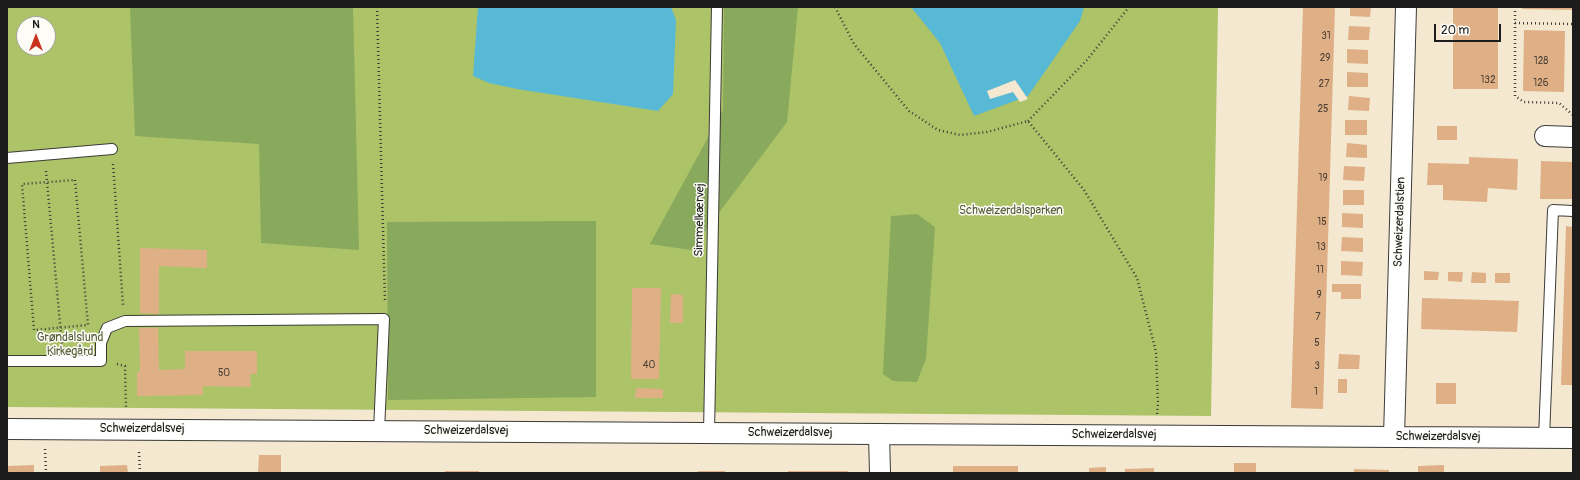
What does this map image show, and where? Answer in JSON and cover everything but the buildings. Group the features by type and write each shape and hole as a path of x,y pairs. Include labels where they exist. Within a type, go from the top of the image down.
{"street":[{"name":"Schweizerdalstien","path":"1394,437 1406,7"},
{"path":"1545,136 1573,137"},
{"name":"Schweizerdalsvej","path":"7,429 1573,438"},
{"path":"879,434 880,473"}],"lane":[{"name":"Simmelkærvej","path":"709,433 717,7"},
{"path":"7,158 112,149"},
{"path":"1544,438 1553,210 1573,211"},
{"path":"7,361 101,361 101,343 107,328 125,321 384,319 379,431"}],"path":[{"path":"377,7 385,293 384,319"},
{"path":"835,7 854,44 909,111 938,130 960,135 987,132 1028,121 1087,60 1129,7"},
{"path":"1515,7 1515,96 1524,102 1559,103 1573,115"},
{"path":"1515,23 1573,24"},
{"path":"1028,121 1084,190 1137,278 1156,352 1158,403 1155,435"},
{"path":"112,149 125,321"},
{"path":"45,155 64,361"},
{"path":"75,180 88,325 61,328 34,330 22,184 75,180"},
{"path":"101,361 125,366 126,429"}],"green space":[{"name":"Schweizerdalsparken","path":"7,7 1218,7 1211,416 7,407"},
{"path":"130,7 353,7 359,250 261,243 259,144 135,136"},
{"path":"724,7 798,7 787,122 691,250 650,244 723,110"},
{"path":"917,214 935,227 926,359 917,382 893,381 883,374 891,216"},
{"path":"596,221 596,397 388,400 387,222"}],"water":[{"path":"478,7 671,7 676,20 673,94 658,111 517,89 489,83 473,76"},
{"path":"911,7 1084,7 1080,21 1028,96 974,116 940,43"}],"pier":[{"path":"1015,80 1028,99 1020,102 1013,92 990,99 987,91"}],"park label":[{"name":"Grøndalslund Kirkegård","path":"70,345"}]}
